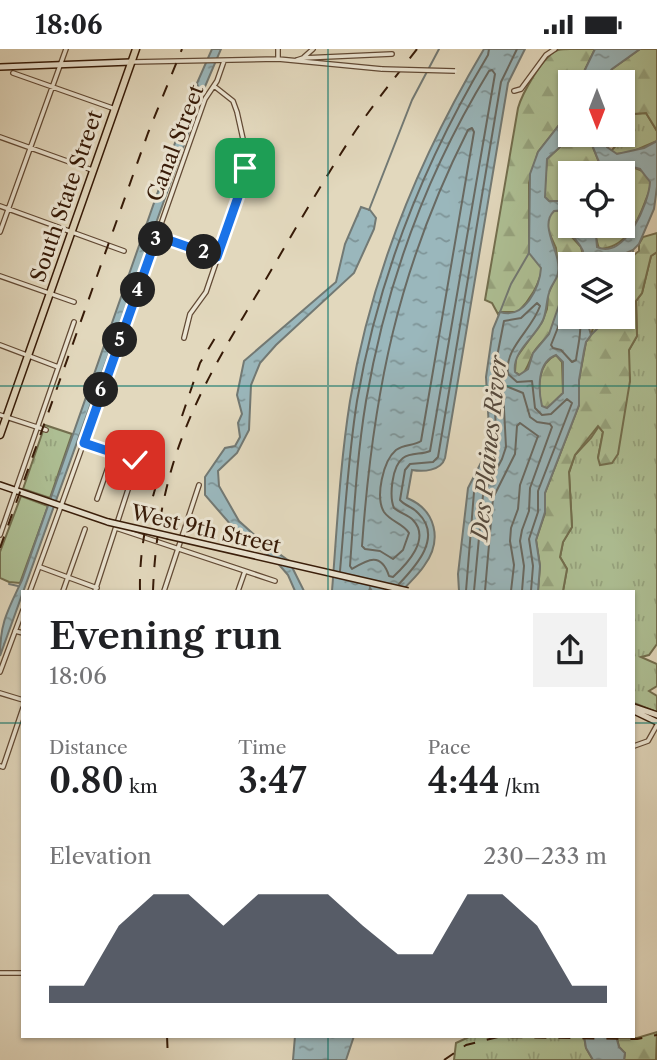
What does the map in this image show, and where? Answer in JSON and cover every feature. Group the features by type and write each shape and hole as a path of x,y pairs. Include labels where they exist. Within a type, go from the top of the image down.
{"main road":[{"name":"South State Street","path":"0,435 3,416 28,355 136,49"},
{"path":"0,67 131,62"},
{"name":"West 9th Street","path":"0,485 108,521 404,590"},
{"path":"635,709 657,715"},
{"path":"635,710 657,724"}],"street":[{"path":"0,232 66,49"},
{"path":"278,49 278,59"},
{"path":"296,61 313,49"},
{"path":"514,91 521,89 546,55 555,49"},
{"path":"303,58 392,54"},
{"path":"131,62 278,59 382,69 455,71"},
{"name":"Canal Street","path":"30,590 205,99 214,86 222,61"},
{"path":"13,73 115,109"},
{"path":"184,338 190,314 206,292 244,180 247,157 233,101 214,86"},
{"path":"0,137 94,170"},
{"path":"0,207 124,251"},
{"path":"157,236 217,257"},
{"path":"0,276 74,302"},
{"path":"0,535 74,322"},
{"path":"0,345 58,367"},
{"path":"3,416 46,430"},
{"path":"40,567 96,590 136,465 135,460 84,443"},
{"path":"97,499 113,453"},
{"path":"164,590 199,485"},
{"name":"West 9th Street","path":"116,528 275,581"},
{"path":"63,590 85,529"},
{"path":"238,590 245,571"},
{"path":"0,672 21,615"},
{"path":"15,631 21,632"},
{"path":"0,693 21,699"},
{"path":"1,766 21,713"},
{"path":"635,746 648,741 657,724"},
{"path":"0,973 21,973"}],"green space":[{"path":"595,49 585,70 558,70 558,126 538,152 529,183 529,252 542,268 541,274 533,292 518,312 498,314 492,303 485,300 518,108 540,67 558,50"},
{"path":"640,49 657,49 657,131 646,113 635,114 635,70 612,69"},
{"path":"646,113 657,131 657,141 629,153 614,154 611,151 615,147 635,147 635,114"},
{"path":"560,147 593,147 599,161 558,161 558,201 549,201 544,197 547,159"},
{"path":"635,168 645,173 650,181 650,190 635,223"},
{"path":"558,211 558,238 573,238 582,252 558,252 558,273 556,248 547,228 548,217"},
{"path":"657,233 657,252 651,256 642,293 636,301 637,336 629,350 630,381 618,454 612,463 600,465 598,458 603,432 598,426 575,455 569,472 572,527 563,542 560,557 567,569 563,590 538,590 540,566 536,540 545,513 545,493 579,405 579,380 586,342 593,329 635,329 635,254 639,251 643,237"},
{"path":"596,238 624,238 608,248 599,249"},
{"path":"657,252 657,644 649,655 641,657 657,664 657,686 649,691 657,696 657,712 635,703 635,590 563,590 567,569 560,557 563,542 572,527 569,473 575,455 599,426 603,432 598,458 630,381 629,350 637,336 636,301 642,293 651,256"},
{"path":"558,273 558,311 552,328 532,355 521,376 515,372 516,358 542,322 547,309 548,294"},
{"path":"556,355 562,362 563,393 547,409 541,406 540,377 545,364"},
{"path":"45,425 72,434 50,498 23,489"},
{"path":"21,496 48,506 20,583 0,578 0,552"},
{"path":"657,1032 656,1060 624,1060 625,1053 619,1047 617,1038 637,1038"},
{"path":"467,1038 584,1038 586,1048 593,1060 454,1060 456,1043"}],"water":[{"path":"212,49 221,49 204,89 199,91 197,83"},
{"path":"484,49 525,49 508,83 445,458 436,468 426,471 412,470 407,498 417,503 430,518 435,536 433,546 424,566 403,590 332,590 347,425 359,354 384,263 400,218 460,90"},
{"path":"595,49 640,49 611,70 585,70"},
{"path":"191,114 193,119 24,590 21,590 21,598 0,656 1,634 6,617 22,580 183,120"},
{"name":"Des Plaines River","path":"558,126 560,147 547,159 545,197 549,201 558,201 558,211 554,211 548,224 557,257 558,273 550,290 543,320 520,351 515,372 519,375 528,369 533,353 549,334 558,308 558,329 589,329 591,335 586,342 579,380 579,405 545,493 545,512 536,540 540,566 538,590 459,590 458,574 468,488 490,445 486,377 493,329 500,312 516,311 529,301 534,293 541,268 529,253 530,174 538,152","holes":["556,355 563,362 563,393 547,408 542,406 540,377 545,364"]},
{"path":"657,141 654,209 639,244 628,252 583,252 574,238 596,238 597,247 607,249 626,238 635,238 635,225 649,191 650,182 640,169 635,168 635,161 599,161 593,147 607,147 617,154 644,148"},
{"path":"361,207 370,210 376,218 374,229 354,273 260,363 251,385 249,430 237,453 218,471 219,486 239,521 289,561 304,590 295,590 288,575 275,560 238,533 205,495 205,477 225,448 235,446 240,437 238,423 242,414 237,395 244,361 336,282 345,244"},
{"path":"295,1038 353,1038 346,1060 293,1060"},
{"path":"584,1038 617,1038 619,1047 625,1053 624,1060 593,1060 586,1048"}],"waterway":[{"path":"369,210 412,100 439,49"},
{"path":"190,117 200,88"},
{"path":"500,312 511,284 529,253"},
{"path":"591,335 597,329"},
{"path":"9,584 18,586"}],"railway":[{"path":"0,548 148,133 182,49"},
{"path":"153,590 158,530 166,490 178,450 204,387 335,162 417,49"},
{"path":"182,416 200,363 215,338"},
{"path":"140,590 146,525 164,462"},
{"path":"568,1038 637,1039 657,1035"},
{"path":"167,1038 168,1060"},
{"path":"444,1060 466,1045 494,1038"}],"route":[{"path":"135,460 84,443 157,236 217,257 244,180 245,168"}]}
